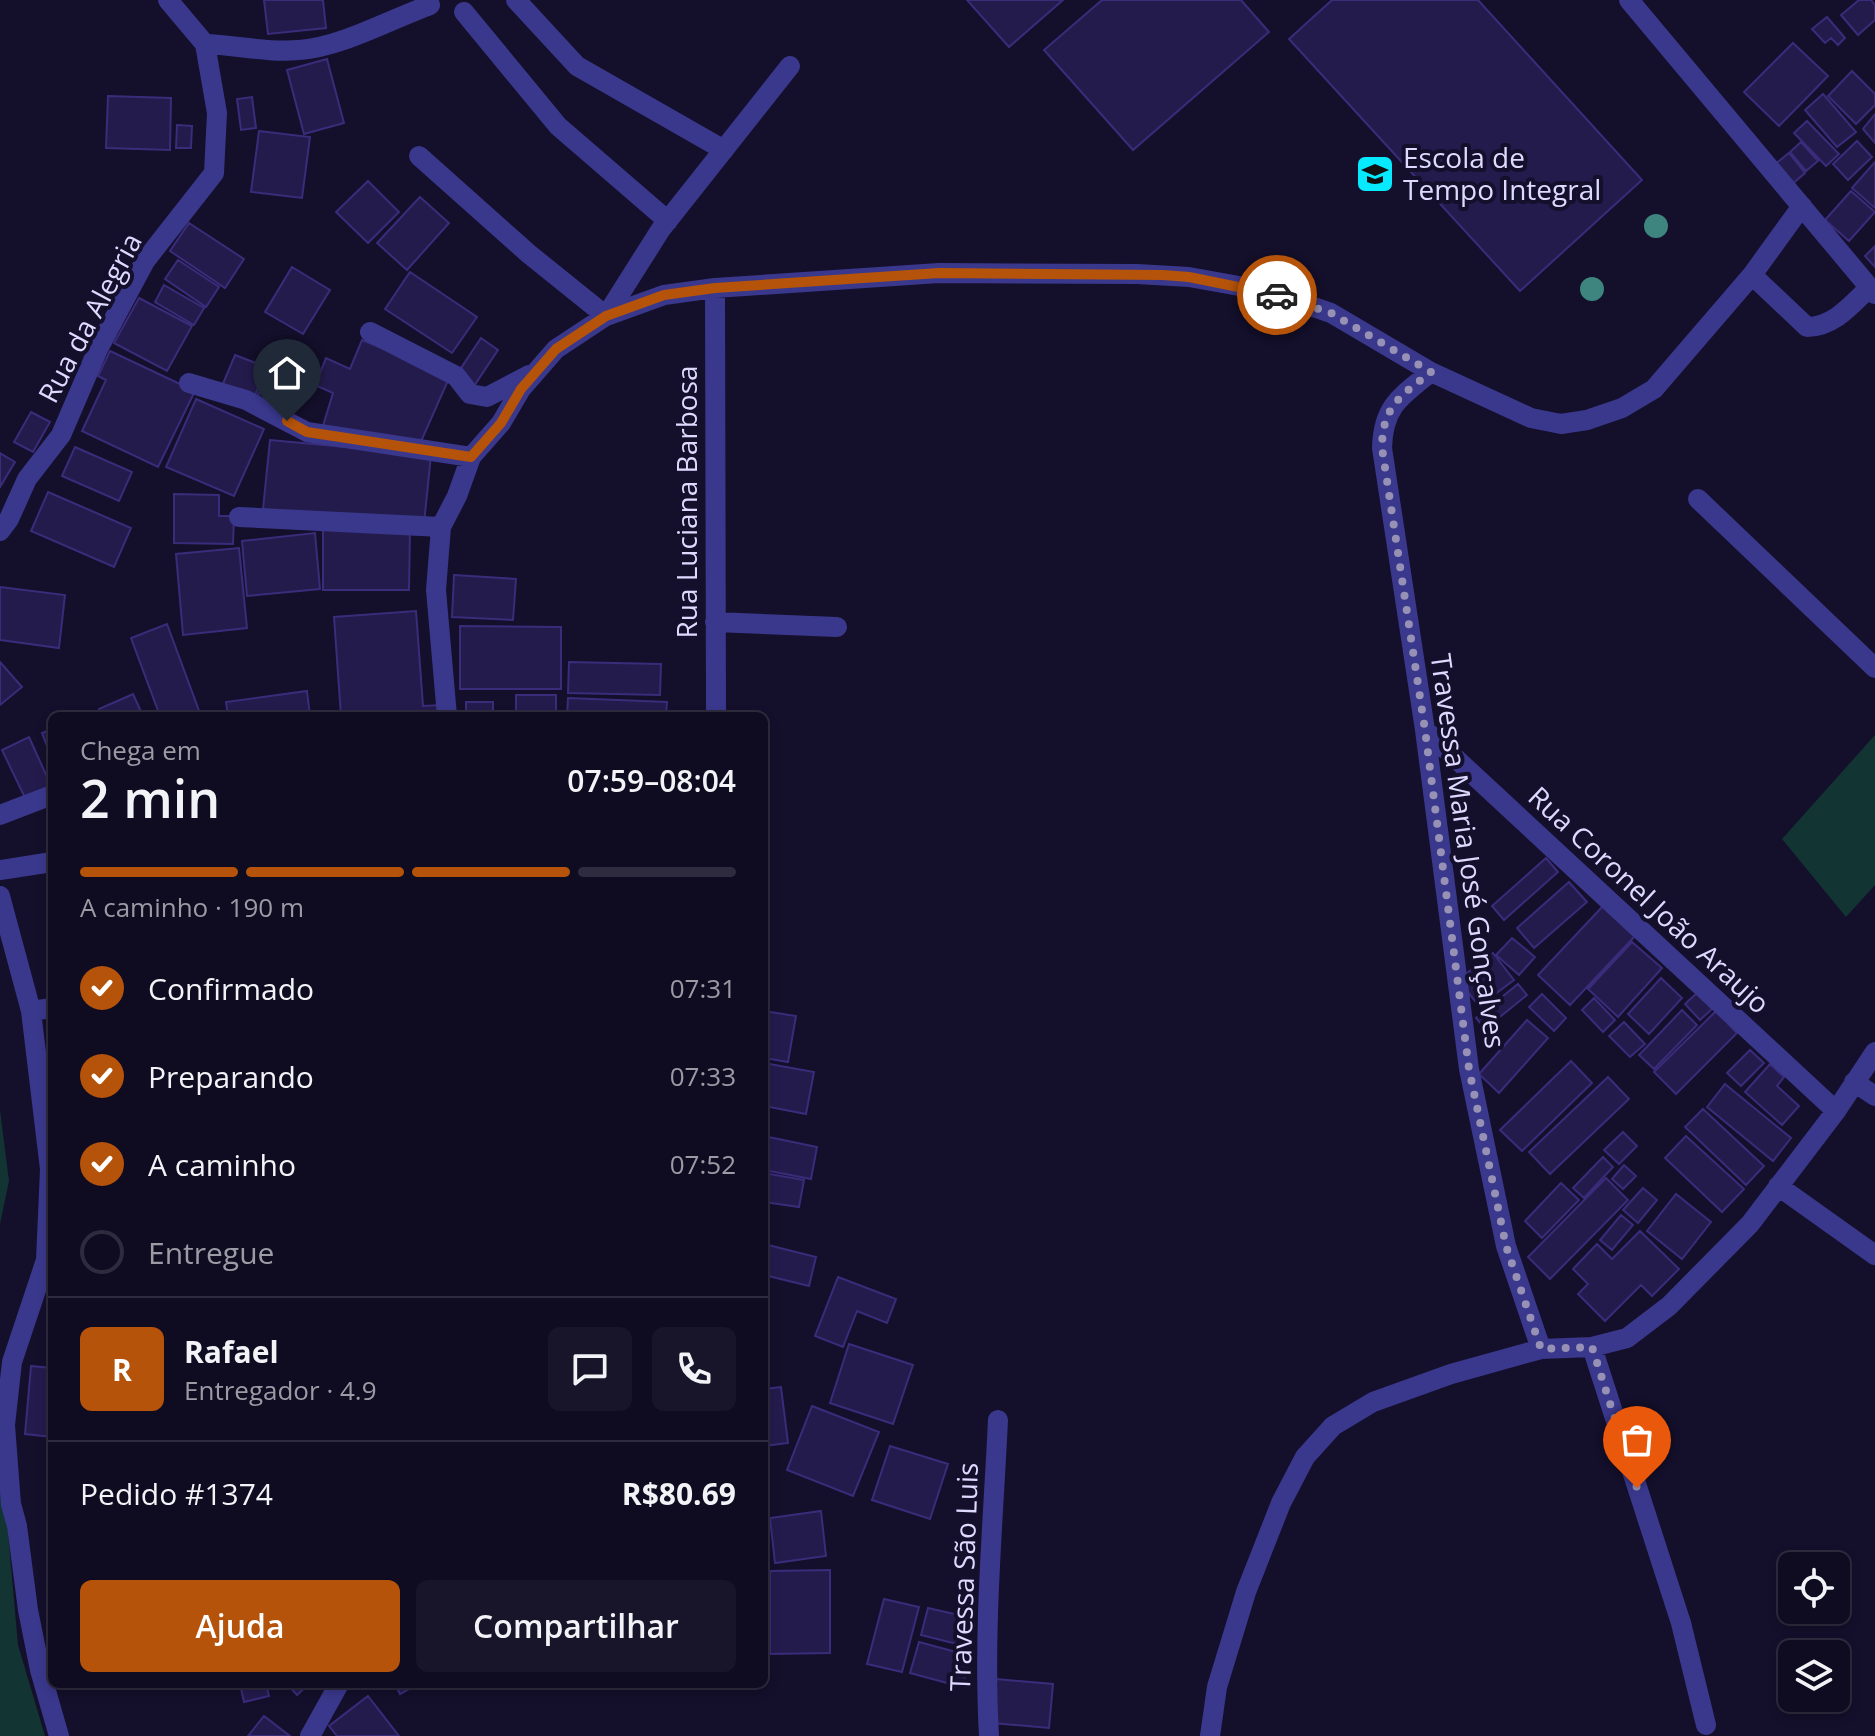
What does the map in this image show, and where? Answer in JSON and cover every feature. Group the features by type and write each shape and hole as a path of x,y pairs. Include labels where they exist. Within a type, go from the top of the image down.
{"street":[{"path":"168,0 205,44 279,51 331,44 430,5"},
{"path":"516,0 577,66 724,150"},
{"path":"1629,0 1872,290 1835,319 1817,327 1807,327 1752,275"},
{"path":"464,12 558,126 668,221"},
{"name":"Rua da Alegria","path":"0,531 9,519 27,479 61,435 98,349 145,261 214,173 217,113 205,44"},
{"path":"606,316 668,221 790,66"},
{"path":"419,156 529,254 606,316"},
{"path":"447,712 436,590 441,527 457,496 471,457 501,423 521,389 556,349 606,316 664,295 715,288 939,273 1189,277 1267,291 1331,313 1431,372 1531,418 1561,424 1587,420 1622,408 1654,389 1752,275 1802,206"},
{"name":"Rua Luciana Barbosa","path":"715,288 716,712"},
{"path":"370,332 456,376 470,394 487,397 540,369"},
{"name":"Travessa Maria José Gonçalves","path":"1431,372 1398,399 1388,412 1382,428 1382,448 1425,730 1469,1069 1506,1246 1541,1349"},
{"path":"189,383 246,400 307,432 471,457"},
{"path":"1698,499 1875,668"},
{"path":"239,517 441,527"},
{"path":"715,622 837,627"},
{"name":"Rua Coronel João Araujo","path":"1425,730 1836,1111"},
{"path":"0,815 48,797"},
{"path":"0,870 48,863"},
{"path":"0,896 42,1009 48,1122"},
{"path":"1210,1736 1217,1687 1246,1592 1281,1503 1305,1457 1333,1426 1373,1402 1451,1374 1541,1349 1592,1347 1627,1338 1669,1306 1750,1224 1836,1111 1875,1052"},
{"path":"1854,1082 1875,1096"},
{"path":"1778,1186 1875,1255"},
{"path":"48,1214 46,1260 12,1362 5,1425 11,1504 17,1526 28,1610 40,1670 59,1736"},
{"path":"1592,1347 1681,1623 1706,1725"},
{"name":"Travessa São Luis","path":"989,1736 989,1600 998,1420"},
{"path":"310,1736 337,1688"}],"green space":[{"path":"1875,735 1875,885 1846,917 1782,839"},
{"path":"0,1110 9,1181 0,1224"},
{"path":"0,1443 18,1645 45,1736 0,1736"}],"building":[{"path":"264,0 323,0 326,28 268,34"},
{"path":"967,0 1063,0 1009,47"},
{"path":"1102,0 1241,0 1269,32 1133,150 1044,50"},
{"path":"1332,0 1478,0 1642,180 1520,291 1289,39"},
{"path":"1859,0 1871,0 1875,5 1875,20 1858,35 1841,15"},
{"path":"1827,17 1845,38 1838,45 1831,38 1825,43 1812,29"},
{"path":"1793,43 1828,76 1779,126 1744,92"},
{"path":"327,59 344,123 304,134 287,70"},
{"path":"1852,71 1875,94 1875,105 1856,124 1828,96"},
{"path":"1823,94 1856,132 1837,147 1805,110"},
{"path":"108,96 171,98 170,150 106,148"},
{"path":"252,97 256,128 241,130 237,99"},
{"path":"1875,114 1875,143 1863,129"},
{"path":"1807,121 1839,154 1826,166 1794,133"},
{"path":"177,125 192,126 191,148 176,148"},
{"path":"259,131 310,137 302,198 251,192"},
{"path":"1857,141 1872,157 1848,180 1833,164"},
{"path":"1801,142 1818,161 1806,171 1790,152"},
{"path":"1789,153 1805,173 1791,185 1774,165"},
{"path":"1875,162 1875,208 1852,188"},
{"path":"368,181 399,212 368,243 336,212"},
{"path":"1851,191 1875,212 1849,241 1825,220"},
{"path":"420,197 449,223 407,270 377,243"},
{"path":"189,223 244,259 225,288 170,251"},
{"path":"1875,246 1875,267 1865,256"},
{"path":"178,260 219,287 206,307 165,279"},
{"path":"292,267 330,290 303,334 265,312"},
{"path":"410,272 477,317 452,353 385,309"},
{"path":"164,285 204,308 194,325 155,302"},
{"path":"139,298 192,326 167,371 114,343"},
{"path":"481,338 498,350 474,386 457,374"},
{"path":"362,340 450,376 419,446 322,429 333,393 315,385 326,358 350,369"},
{"path":"110,351 195,391 158,467 82,431 106,380 98,376"},
{"path":"235,355 266,367 254,398 222,386"},
{"path":"275,356 305,368 287,410 257,397"},
{"path":"196,399 264,429 234,496 166,467"},
{"path":"31,412 50,422 33,452 14,442"},
{"path":"270,440 431,455 424,524 263,509"},
{"path":"75,447 132,472 119,501 62,476"},
{"path":"0,453 15,462 0,487"},
{"path":"48,492 131,528 114,567 31,531"},
{"path":"174,494 219,495 219,516 234,516 233,544 174,543"},
{"path":"323,528 410,528 409,590 323,590"},
{"path":"315,533 320,589 247,596 242,541"},
{"path":"239,548 247,628 183,635 176,554"},
{"path":"454,575 516,579 513,620 452,617"},
{"path":"0,587 65,595 59,648 0,640"},
{"path":"416,611 423,706 441,705 442,712 341,712 334,617"},
{"path":"167,624 200,712 159,712 131,638"},
{"path":"460,626 561,627 561,689 460,689"},
{"path":"0,662 22,687 0,705"},
{"path":"569,662 661,664 660,695 568,693"},
{"path":"307,691 310,712 227,712 226,702"},
{"path":"133,694 141,712 100,712 99,709"},
{"path":"516,695 556,695 556,712 516,712"},
{"path":"568,698 667,702 666,712 567,712"},
{"path":"466,702 493,702 493,712 466,712"},
{"path":"48,731 48,749 42,733"},
{"path":"29,737 48,779 48,790 26,800 2,750"},
{"path":"1546,858 1558,872 1504,920 1492,906"},
{"path":"1569,882 1587,902 1534,948 1517,928"},
{"path":"1604,905 1636,935 1570,1005 1538,975"},
{"path":"1512,938 1535,957 1519,975 1496,955"},
{"path":"1632,942 1662,968 1618,1017 1588,989"},
{"path":"1493,953 1514,980 1479,1006 1458,980"},
{"path":"1661,978 1682,998 1649,1034 1628,1014"},
{"path":"1518,984 1527,995 1485,1029 1476,1018"},
{"path":"1698,992 1712,1009 1700,1020 1685,1004"},
{"path":"1542,994 1566,1018 1554,1031 1529,1007"},
{"path":"1594,998 1615,1020 1603,1032 1582,1010"},
{"path":"1682,1010 1697,1025 1654,1069 1639,1055"},
{"path":"1716,1011 1737,1033 1676,1094 1654,1072"},
{"path":"768,1012 796,1016 788,1062 768,1059"},
{"path":"1527,1020 1548,1038 1499,1093 1479,1074"},
{"path":"1624,1022 1645,1044 1630,1057 1609,1036"},
{"path":"1750,1050 1764,1063 1741,1086 1727,1073"},
{"path":"1571,1061 1592,1083 1522,1151 1500,1130"},
{"path":"768,1064 814,1072 806,1114 768,1107"},
{"path":"1770,1064 1784,1077 1777,1086 1799,1106 1782,1125 1745,1092"},
{"path":"1608,1077 1629,1099 1550,1174 1529,1152"},
{"path":"1725,1084 1791,1138 1773,1161 1707,1107"},
{"path":"1703,1109 1764,1166 1746,1185 1685,1127"},
{"path":"1623,1132 1637,1146 1619,1164 1604,1150"},
{"path":"1686,1136 1744,1189 1722,1212 1665,1158"},
{"path":"768,1137 817,1147 811,1179 768,1171"},
{"path":"1603,1157 1613,1167 1584,1198 1573,1188"},
{"path":"1624,1165 1636,1176 1623,1189 1612,1179"},
{"path":"768,1174 804,1180 799,1207 768,1203"},
{"path":"1606,1178 1628,1200 1550,1279 1528,1257"},
{"path":"1561,1183 1579,1200 1542,1238 1525,1221"},
{"path":"1643,1188 1657,1200 1638,1223 1623,1210"},
{"path":"1676,1194 1711,1222 1682,1259 1647,1231"},
{"path":"1621,1215 1633,1225 1612,1250 1600,1240"},
{"path":"1640,1231 1679,1269 1652,1296 1641,1285 1605,1321 1578,1294 1588,1284 1573,1269 1597,1244 1612,1259"},
{"path":"768,1245 816,1257 809,1286 768,1276"},
{"path":"838,1277 896,1299 887,1323 857,1311 843,1347 815,1336"},
{"path":"849,1344 913,1365 893,1424 830,1403"},
{"path":"31,1366 48,1368 48,1437 25,1434"},
{"path":"781,1387 788,1443 768,1446 768,1389"},
{"path":"812,1406 879,1432 853,1496 787,1470"},
{"path":"890,1446 948,1464 930,1519 872,1500"},
{"path":"821,1511 826,1556 775,1563 770,1518"},
{"path":"830,1570 830,1653 770,1654 770,1571"},
{"path":"884,1599 919,1607 902,1672 867,1664"},
{"path":"928,1608 968,1617 961,1645 921,1635"},
{"path":"919,1642 971,1656 962,1687 910,1673"},
{"path":"996,1679 1053,1684 1049,1728 992,1723"},
{"path":"241,1688 267,1688 269,1696 244,1702"},
{"path":"291,1688 305,1688 297,1695"},
{"path":"397,1688 411,1688 400,1694"},
{"path":"368,1696 399,1736 337,1736 329,1726"},
{"path":"264,1716 290,1736 248,1736"}],"way so far":[{"path":"1277,295 1331,313 1431,372 1398,399 1388,412 1382,428 1382,448 1425,730 1469,1069 1506,1246 1541,1349 1592,1347 1637,1488"}],"place":[{"name":"Escola de Tempo Integral","path":"1375,174"}],"route":[{"path":"287,421 307,432 471,457 501,423 521,389 556,349 578,332 606,316 664,295 715,288 939,273 1137,274 1189,277 1277,295"}]}
